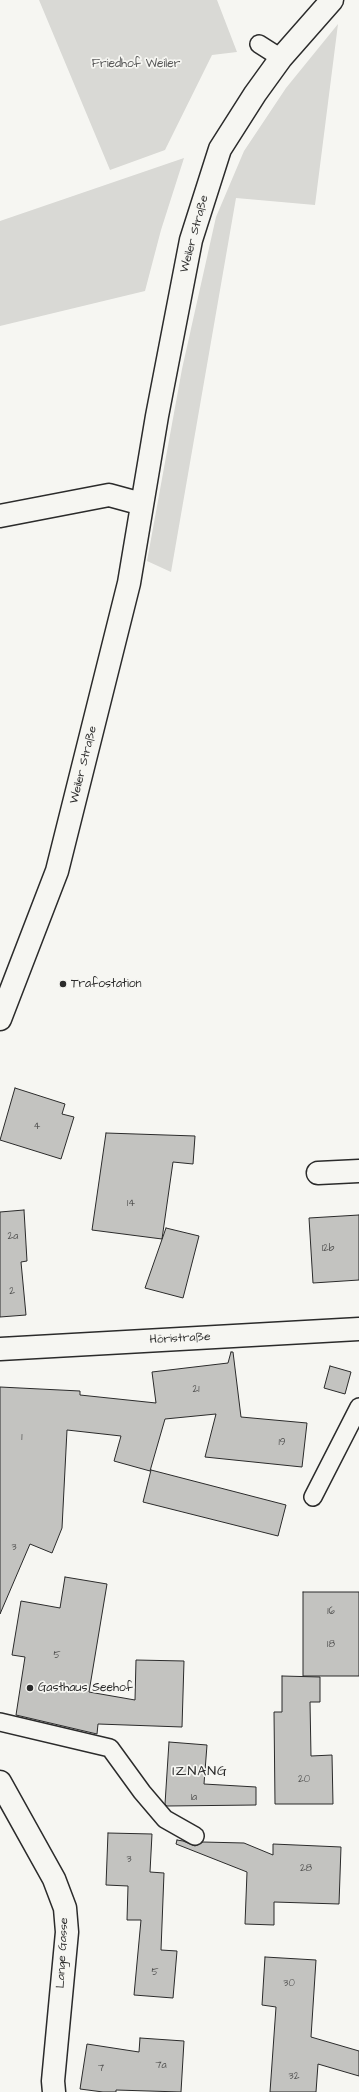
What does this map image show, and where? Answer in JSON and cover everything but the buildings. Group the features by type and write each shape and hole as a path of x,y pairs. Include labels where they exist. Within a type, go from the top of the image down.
{"street":[{"name":"Weiler Straße","path":"0,1019 57,871 129,583 157,416 191,240 220,149 255,94 281,58 332,0"},
{"path":"0,516 109,495 142,504"},
{"path":"318,1173 359,1171"},
{"name":"Höristraße","path":"0,1349 359,1329"},
{"name":"Lange Gasse","path":"0,1782 54,1879 65,1908 67,1932 53,2080 54,2092"}],"lane":[{"path":"259,44 281,58"},
{"path":"313,1497 359,1407"},
{"path":"0,1722 110,1748 142,1792 165,1819 195,1836"}],"green space":[{"name":"Friedhof Weiler","path":"39,0 217,0 237,52 212,55 165,150 110,170"},
{"path":"338,24 315,205 236,198 171,572 147,561 182,369 216,217 244,151 286,88"},
{"path":"184,158 161,230 145,291 0,326 0,221"}],"place":[{"name":"Trafostation","path":"63,984"},
{"name":"Gasthaus Seehof","path":"30,1688"}],"district":[{"name":"IZNANG","path":"200,1772"}]}
